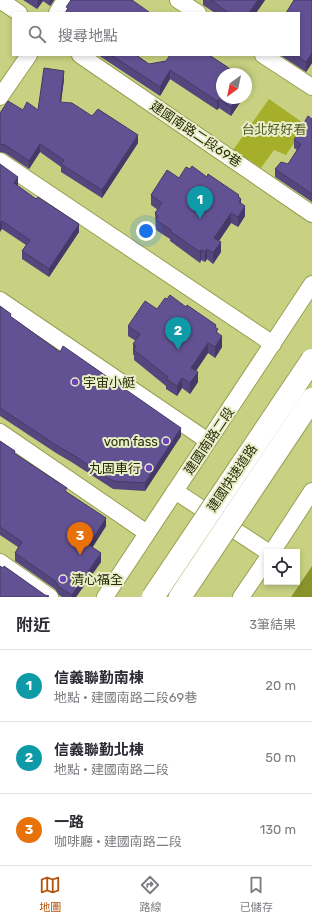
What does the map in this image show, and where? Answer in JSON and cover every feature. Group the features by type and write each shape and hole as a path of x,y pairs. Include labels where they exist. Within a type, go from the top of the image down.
{"highway":[{"name":"建國快速道路","path":"153,597 312,360"},
{"name":"建國快速道路","path":"180,597 312,399"}],"street":[{"path":"0,0 18,12"},
{"path":"58,12 65,0"},
{"path":"178,0 196,12"},
{"path":"0,97 28,56"},
{"name":"建國南路二段69巷","path":"81,56 312,214"},
{"path":"265,56 312,87"},
{"path":"0,161 273,344"},
{"name":"建國南路二段","path":"105,597 312,284"},
{"path":"0,300 208,441"},
{"path":"0,432 148,533"},
{"path":"175,491 264,549"},
{"path":"274,549 312,491"},
{"path":"0,562 50,597"},
{"path":"241,597 264,563"}],"green space":[{"name":"台北好好看","path":"269,99 306,125 286,155 274,150 261,168 233,150"},
{"path":"312,566 312,597 291,597"}],"building":[{"path":"71,0 132,0 149,12 66,12 68,8 66,7"},
{"path":"211,0 258,0 250,12 228,12"},
{"path":"294,0 312,0 312,53 306,62 297,56 300,56 300,12 287,12"},
{"path":"113,56 137,56 149,64 166,61 169,56 211,56 228,68 216,68 216,100 170,70 160,87"},
{"path":"44,68 64,71 60,102 72,103 92,116 98,109 138,135 102,190 61,164 64,160 40,144 29,161 5,145 0,144 0,113 8,101 23,110 27,102 38,110"},
{"path":"308,116 312,119 312,194 275,169 281,162 288,164 301,144 294,140"},
{"path":"0,164 18,177 14,183 36,199 38,197 79,224 49,269 22,251 30,240 2,221 0,224"},
{"path":"192,166 207,177 208,174 239,195 238,196 241,199 239,202 245,206 238,217 231,213 214,238 221,242 213,253 207,249 205,252 201,250 200,252 156,220 158,216 155,213 162,203 151,195 167,170 179,178 186,167 190,169"},
{"path":"170,295 186,307 187,305 216,325 215,327 218,329 216,332 222,336 215,347 208,343 191,368 198,372 190,383 182,378 177,386 166,379 168,377 134,350 136,346 133,344 140,334 128,326 145,301 157,309 165,298 167,299"},
{"path":"0,306 11,314 10,316 60,352 63,346 181,428 145,483 113,481 0,408"},
{"path":"0,441 15,451 14,453 67,488 65,491 106,518 89,545 101,553 72,595 59,587 55,581 15,553 22,542 0,527"},
{"path":"0,566 3,568 4,566 45,595 49,596 0,597"}],"place":[{"name":"信義聯勤南棟","path":"200,219"},
{"name":"信義聯勤北棟","path":"178,350"},
{"name":"宇宙小艇","path":"75,382"},
{"name":"vom fass","path":"166,441"},
{"name":"丸固車行","path":"149,468"},
{"name":"一路","path":"80,555"},
{"name":"清心福全","path":"63,579"}]}
